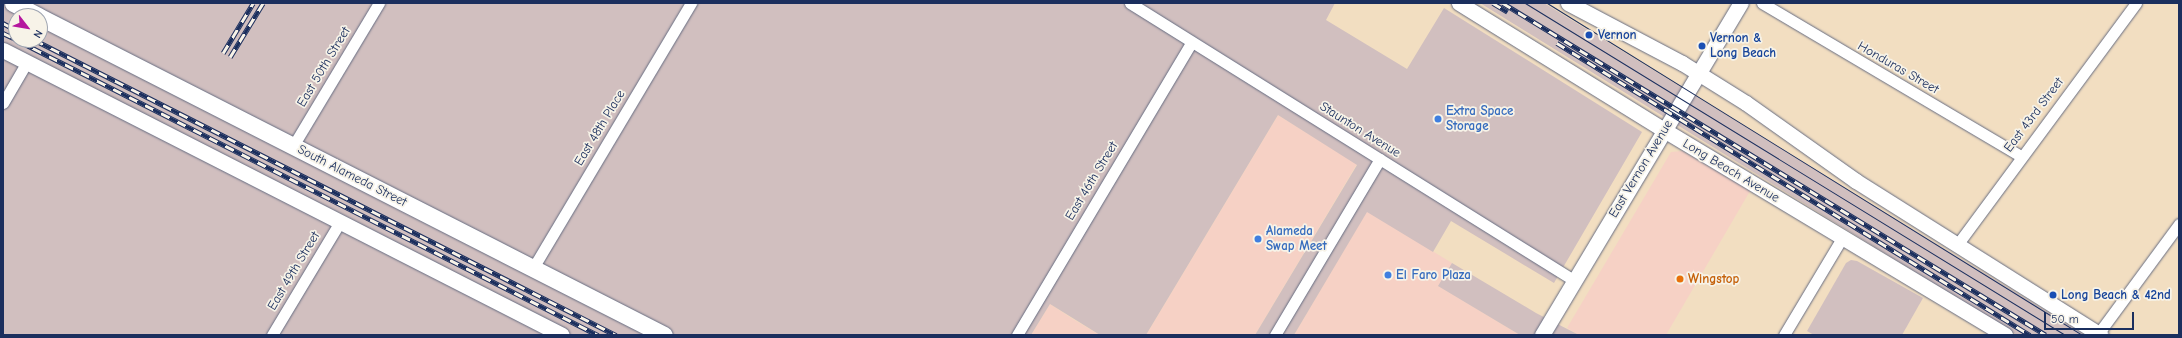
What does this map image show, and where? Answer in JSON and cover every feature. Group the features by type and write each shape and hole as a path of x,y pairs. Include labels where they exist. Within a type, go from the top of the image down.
{"main road":[{"name":"South Alameda Street","path":"13,3 23,8"},
{"name":"Long Beach Avenue","path":"1459,3 1664,130 2005,335"},
{"path":"1568,3 1698,74 1746,103 1856,181 2099,334"},
{"name":"East Vernon Avenue","path":"1542,335 1741,3"},
{"name":"South Alameda Street","path":"48,21 664,335"},
{"path":"3,50 562,335"}],"street":[{"name":"East 50th Street","path":"293,146 379,3"},
{"name":"East 48th Place","path":"533,268 691,3"},
{"name":"Staunton Avenue","path":"1130,3 1575,280"},
{"name":"Honduras Street","path":"1762,3 2021,156"},
{"name":"East 43rd Street","path":"1957,245 2132,4"},
{"name":"East 46th Street","path":"1017,335 1192,42"},
{"path":"3,103 27,62"},
{"path":"1275,335 1380,159"},
{"name":"East 49th Street","path":"272,335 340,222"},
{"path":"2099,334 2179,224"},
{"path":"1784,335 1842,238"}],"shaded area":[{"path":"3,3 1335,3 1326,20 1407,69 1444,8 1642,132 1554,283 1451,221 1433,252 1367,212 1294,335 1255,335 1357,165 1278,115 1146,335 1100,335 1050,304 1031,335 3,335"},
{"path":"1480,3 1544,3 2085,335 2017,335"},
{"name":"Alameda Swap Meet","path":"1278,115 1357,164 1255,335 1146,335"},
{"path":"1682,151 1750,191 1666,335 1579,335 1567,328 1671,152"},
{"name":"El Faro Plaza","path":"1367,211 1452,263 1439,286 1520,335 1294,335"},
{"path":"1851,260 1857,261 1923,298 1902,335 1814,335 1807,331 1846,263"},
{"path":"1452,263 1536,313 1579,335 1520,335 1438,286"},
{"path":"1050,304 1073,319 1100,335 1031,335"}],"tram line":[{"path":"1525,3 2065,335"},
{"path":"1547,3 2082,335"}],"railway":[{"path":"223,53 253,3"},
{"path":"230,57 263,3"},
{"path":"1493,3 1508,12"},
{"path":"1503,3 2046,335"},
{"path":"3,23 8,26"},
{"path":"3,33 8,35"},
{"path":"1557,43 2030,335"},
{"path":"48,47 616,335"},
{"path":"33,48 598,335"}],"place":[{"name":"Vernon","path":"1589,35"},
{"name":"Vernon & Long Beach","path":"1702,46"},
{"name":"Extra Space Storage","path":"1438,119"},
{"name":"Alameda Swap Meet","path":"1258,239"},
{"name":"El Faro Plaza","path":"1388,275"},
{"name":"Wingstop","path":"1680,279"},
{"name":"Long Beach & 42nd","path":"2053,295"}]}
